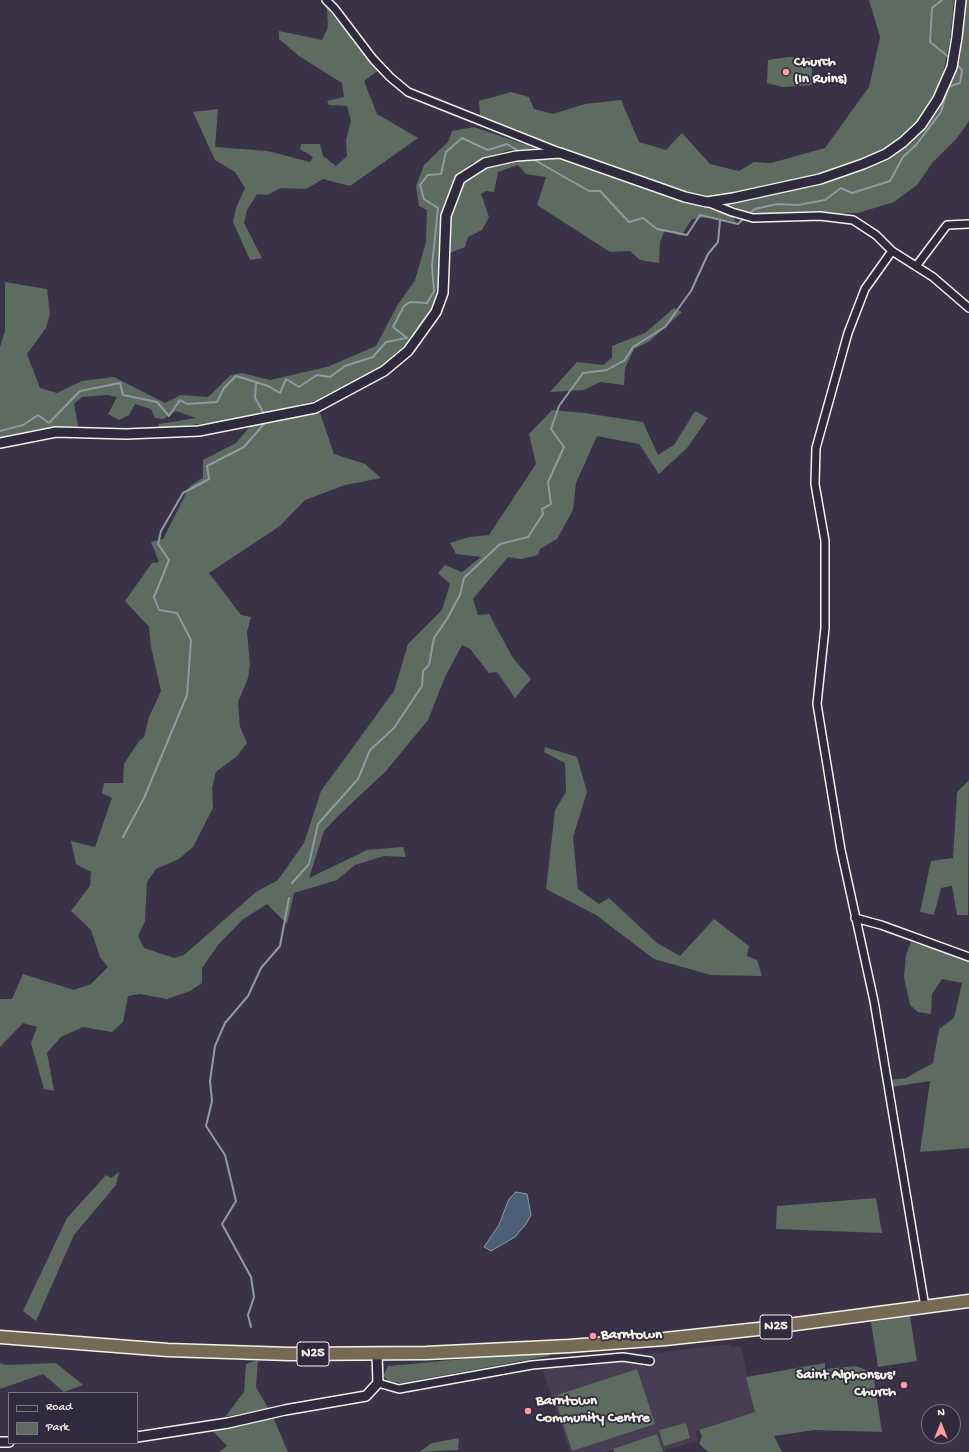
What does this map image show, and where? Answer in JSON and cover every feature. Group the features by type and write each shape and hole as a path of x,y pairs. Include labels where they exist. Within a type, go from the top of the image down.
{"highway":[{"name":"N25","path":"0,1337 168,1350 376,1354 569,1346 665,1339 758,1329 969,1301"}],"street":[{"path":"326,0 335,9 373,59 390,77 408,92 560,153 685,197 707,202 732,212 753,218 820,216 853,220 876,235 892,251 917,265 934,277 969,308"},
{"path":"707,202 733,198 820,179 863,164 886,154 904,142 921,125 938,99 952,68 955,55 961,0"},
{"path":"0,442 56,432 133,434 199,431 315,408 384,371 408,351 436,312 443,293 446,216 460,179 485,163 538,153 560,153"},
{"path":"917,265 947,225 969,224"},
{"path":"892,251 865,289 862,296 848,333 816,448 815,484 825,535 825,628 817,704 841,850 874,1001 925,1307"},
{"path":"855,918 881,925 969,957"},
{"path":"138,1437 228,1423 285,1410 366,1396 378,1383 376,1354"},
{"path":"378,1383 382,1386 399,1389 539,1364 623,1357 650,1361"}],"shaded area":[{"path":"731,1344 731,1347 741,1346 755,1412 695,1431 698,1441 665,1450 665,1452 614,1452 613,1450 605,1452 570,1452 543,1370 572,1366 579,1369 623,1360 649,1364 649,1354"}],"green space":[{"path":"869,0 954,0 950,41 940,87 918,123 884,150 823,174 706,199 604,165 480,115 479,101 511,92 529,97 534,109 553,114 585,104 621,100 639,142 666,150 682,133 710,164 739,171 754,162 771,163 825,148 869,87 880,37"},
{"path":"965,0 969,0 969,121 957,138 933,162 917,185 894,202 858,213 756,215 727,204 824,183 890,159 924,128 943,88 960,58"},
{"path":"327,8 379,70 364,81 377,114 418,138 350,186 323,179 306,189 281,188 267,195 257,194 247,210 244,223 262,258 250,260 233,222 236,208 245,188 235,172 215,160 193,112 218,109 215,147 268,151 310,162 313,157 300,149 301,144 320,144 323,156 336,166 347,156 346,140 351,121 347,106 329,105 327,101 344,97 342,83 299,56 279,39 279,31 322,40 328,27"},
{"path":"788,57 812,58 812,85 783,87 767,83 768,60"},
{"path":"474,127 538,149 509,150 472,163 455,178 441,216 441,274 438,295 431,313 404,352 370,376 315,401 250,418 158,429 159,424 196,418 176,411 163,419 155,418 151,409 135,404 129,415 119,420 108,414 117,397 107,395 82,397 74,404 78,426 0,439 0,347 5,331 5,282 47,289 50,314 46,328 27,354 40,388 57,393 82,381 114,377 165,403 181,395 208,397 231,375 242,373 270,380 327,367 376,346 397,306 415,280 426,242 427,210 419,206 416,186 424,165 448,142 452,131"},
{"path":"557,156 595,171 733,216 736,222 710,217 692,219 681,236 665,230 660,242 659,263 640,260 630,251 610,252 537,205 546,177 526,174 518,165 498,172 494,192 486,191 481,194 489,217 482,230 468,237 465,247 450,253 449,217 462,182 485,166 518,157"},
{"path":"674,308 682,312 650,341 634,349 625,368 624,385 600,382 584,390 550,392 577,362 603,365 612,358 612,346 645,333"},
{"path":"319,410 334,454 365,464 381,478 345,485 305,500 280,526 209,573 241,615 251,617 247,632 250,665 248,678 238,702 240,727 247,743 237,756 216,772 212,788 213,808 193,847 179,859 156,869 147,882 145,921 138,936 144,948 174,958 184,955 256,892 278,880 304,843 321,791 394,691 408,644 442,610 450,584 438,573 445,565 462,572 481,557 456,554 450,543 469,537 489,535 536,464 529,434 552,410 585,413 643,422 658,455 674,445 695,411 708,418 687,448 659,474 639,444 597,436 576,483 573,510 557,539 540,549 538,555 521,559 508,557 473,599 478,615 489,614 513,658 531,679 515,698 497,672 489,673 470,649 462,645 445,677 428,720 386,771 324,831 309,878 367,850 403,847 406,857 384,856 355,865 337,880 294,893 287,924 267,904 242,920 218,945 202,968 202,983 190,991 167,999 140,994 128,996 123,1022 112,1032 83,1027 61,1037 47,1053 54,1091 44,1089 31,1043 37,1027 23,1023 0,1047 0,999 12,999 23,974 74,990 91,984 108,967 100,957 91,930 71,911 90,886 91,872 76,864 71,841 95,847 112,798 102,793 104,783 123,783 124,764 139,741 144,737 149,717 161,691 151,647 149,627 125,601 152,563 159,562 151,542 163,539 190,486 203,478 203,460 236,443 252,424"},
{"path":"545,747 577,757 587,792 573,837 578,889 599,904 609,898 657,943 680,956 714,919 749,946 747,956 757,960 762,976 711,975 654,959 596,915 546,889 555,810 566,792 565,763 544,752"},
{"path":"969,780 968,915 957,915 952,886 941,888 934,915 920,912 931,861 953,858 957,792"},
{"path":"911,942 969,961 969,1148 920,1152 930,1081 891,1087 890,1080 906,1078 933,1063 939,1029 954,1018 962,983 942,979 932,994 931,1014 918,1012 910,1005 904,977 906,955"},
{"path":"119,1172 116,1185 74,1235 36,1321 23,1311 67,1218 106,1175 111,1178"},
{"path":"876,1198 882,1233 776,1229 777,1206"},
{"path":"910,1316 917,1361 878,1367 871,1322"},
{"path":"549,1351 549,1356 401,1383 389,1381 383,1376 388,1366"},
{"path":"258,1360 256,1387 268,1408 225,1417 244,1392 246,1364"},
{"path":"0,1363 6,1365 56,1363 83,1385 64,1392 43,1374 0,1389"},
{"path":"825,1363 825,1369 856,1366 873,1373 882,1432 814,1430 774,1436 782,1452 708,1452 699,1444 702,1436 699,1430 755,1412 746,1377"},
{"path":"637,1369 655,1424 572,1451 554,1396"},
{"path":"273,1417 288,1452 219,1452 227,1446 213,1431"},
{"path":"686,1423 690,1438 664,1446 659,1430"},
{"path":"657,1434 663,1452 614,1452 613,1449"},
{"path":"459,1438 458,1450 419,1452 432,1443"}],"water":[{"path":"516,1192 527,1194 531,1215 526,1224 515,1237 491,1251 484,1247 499,1225 509,1199"}],"waterway":[{"path":"942,0 932,8 930,42 950,58"},
{"path":"748,215 755,209 777,204 798,205 825,200 841,188 852,193 890,181 903,157 916,145 941,112 948,87 960,83 962,70 955,63"},
{"path":"0,431 23,425 38,415 49,423 80,391 120,383 123,395 157,402 169,416 180,400 187,404 217,402 224,388 236,376 268,386 280,393 286,379 299,387 317,375 330,377 345,366 373,357 386,342 407,338 393,327 404,306 410,302 427,303 434,291 432,266 438,208 424,199 420,185 428,175 441,174 446,152 462,138 488,150 507,144 520,152"},
{"path":"531,158 589,191 600,191 629,222 643,218 657,229 687,235 700,215 738,224 745,217"},
{"path":"292,883 309,864 318,824 358,779 370,750 394,728 422,686 423,671 429,665 434,638 447,619 460,595 464,578 500,544 528,537 543,514 542,509 551,504 548,482 564,447 551,429 559,406 583,373 607,370 625,360 633,347 665,327 691,291 708,254 718,242 720,221"},
{"path":"256,383 255,398 265,415"},
{"path":"123,837 144,798 187,695 191,640 177,613 159,610 154,597 169,560 158,544 161,531 183,493 209,479 207,466 244,447 265,422"},
{"path":"251,1327 248,1315 254,1297 251,1277 222,1224 236,1201 225,1155 206,1126 212,1101 210,1081 215,1046 225,1023 248,996 261,968 280,946 289,898"}],"place":[{"name":"Church (In Ruins)","path":"786,72"},
{"name":"Barntown","path":"593,1336"},
{"name":"Saint Alphonsus' Church","path":"904,1385"},
{"name":"Barntown Community Centre","path":"528,1411"}]}
